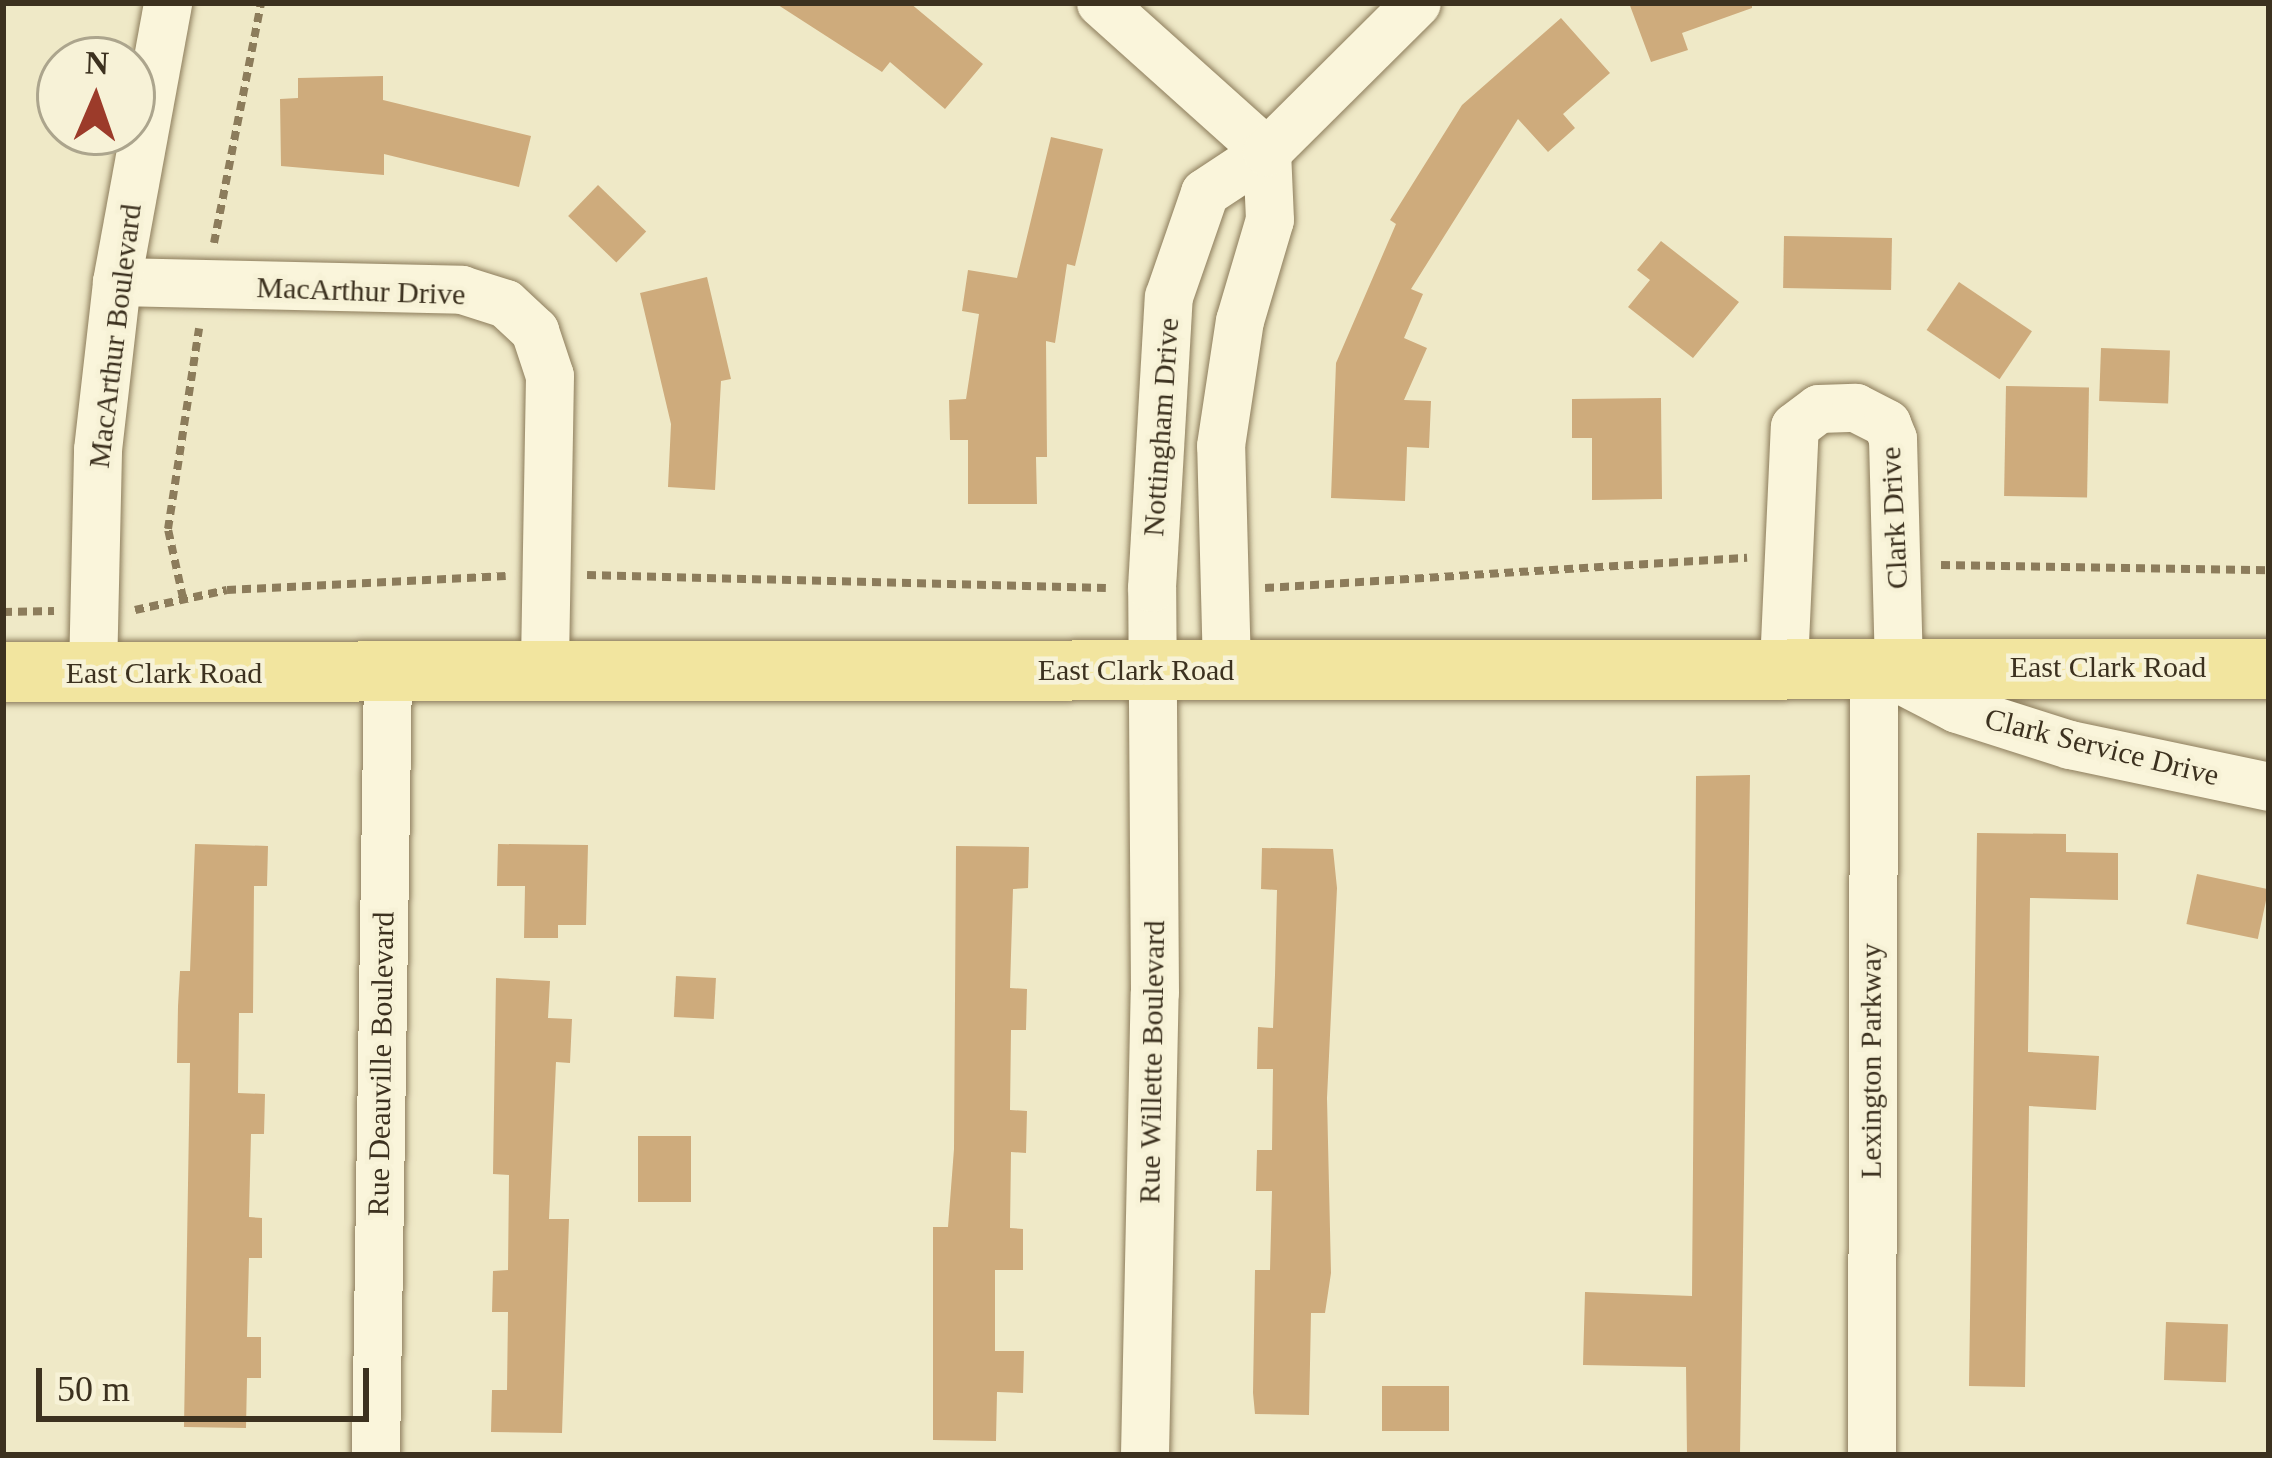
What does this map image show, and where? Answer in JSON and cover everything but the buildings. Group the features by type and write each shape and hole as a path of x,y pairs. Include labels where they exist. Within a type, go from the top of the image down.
{"main road":[{"name":"East Clark Road","path":"3,672 545,675 1784,665 2269,669"}],"street":[{"name":"MacArthur Boulevard","path":"93,673 98,450 117,282 168,3"},
{"path":"1101,3 1267,152"},
{"name":"Nottingham Drive","path":"1152,670 1169,297 1205,193 1267,152 1417,3"},
{"name":"Nottingham Drive","path":"1227,669 1221,446 1240,321 1270,220 1267,152"},
{"name":"MacArthur Drive","path":"117,282 462,290 520,318 535,331 550,376 545,675"},
{"name":"Clark Drive","path":"1784,665 1795,427 1819,409 1856,408 1887,424 1893,439 1886,666"},
{"name":"Clark Service Drive","path":"1886,666 1957,709 2070,745 2269,788"},
{"name":"Lexington Parkway","path":"1872,1455 1886,666"},
{"name":"Rue Willette Boulevard","path":"1145,1455 1155,993 1152,670"},
{"name":"Rue Deauville Boulevard","path":"376,1455 388,673"}]}
